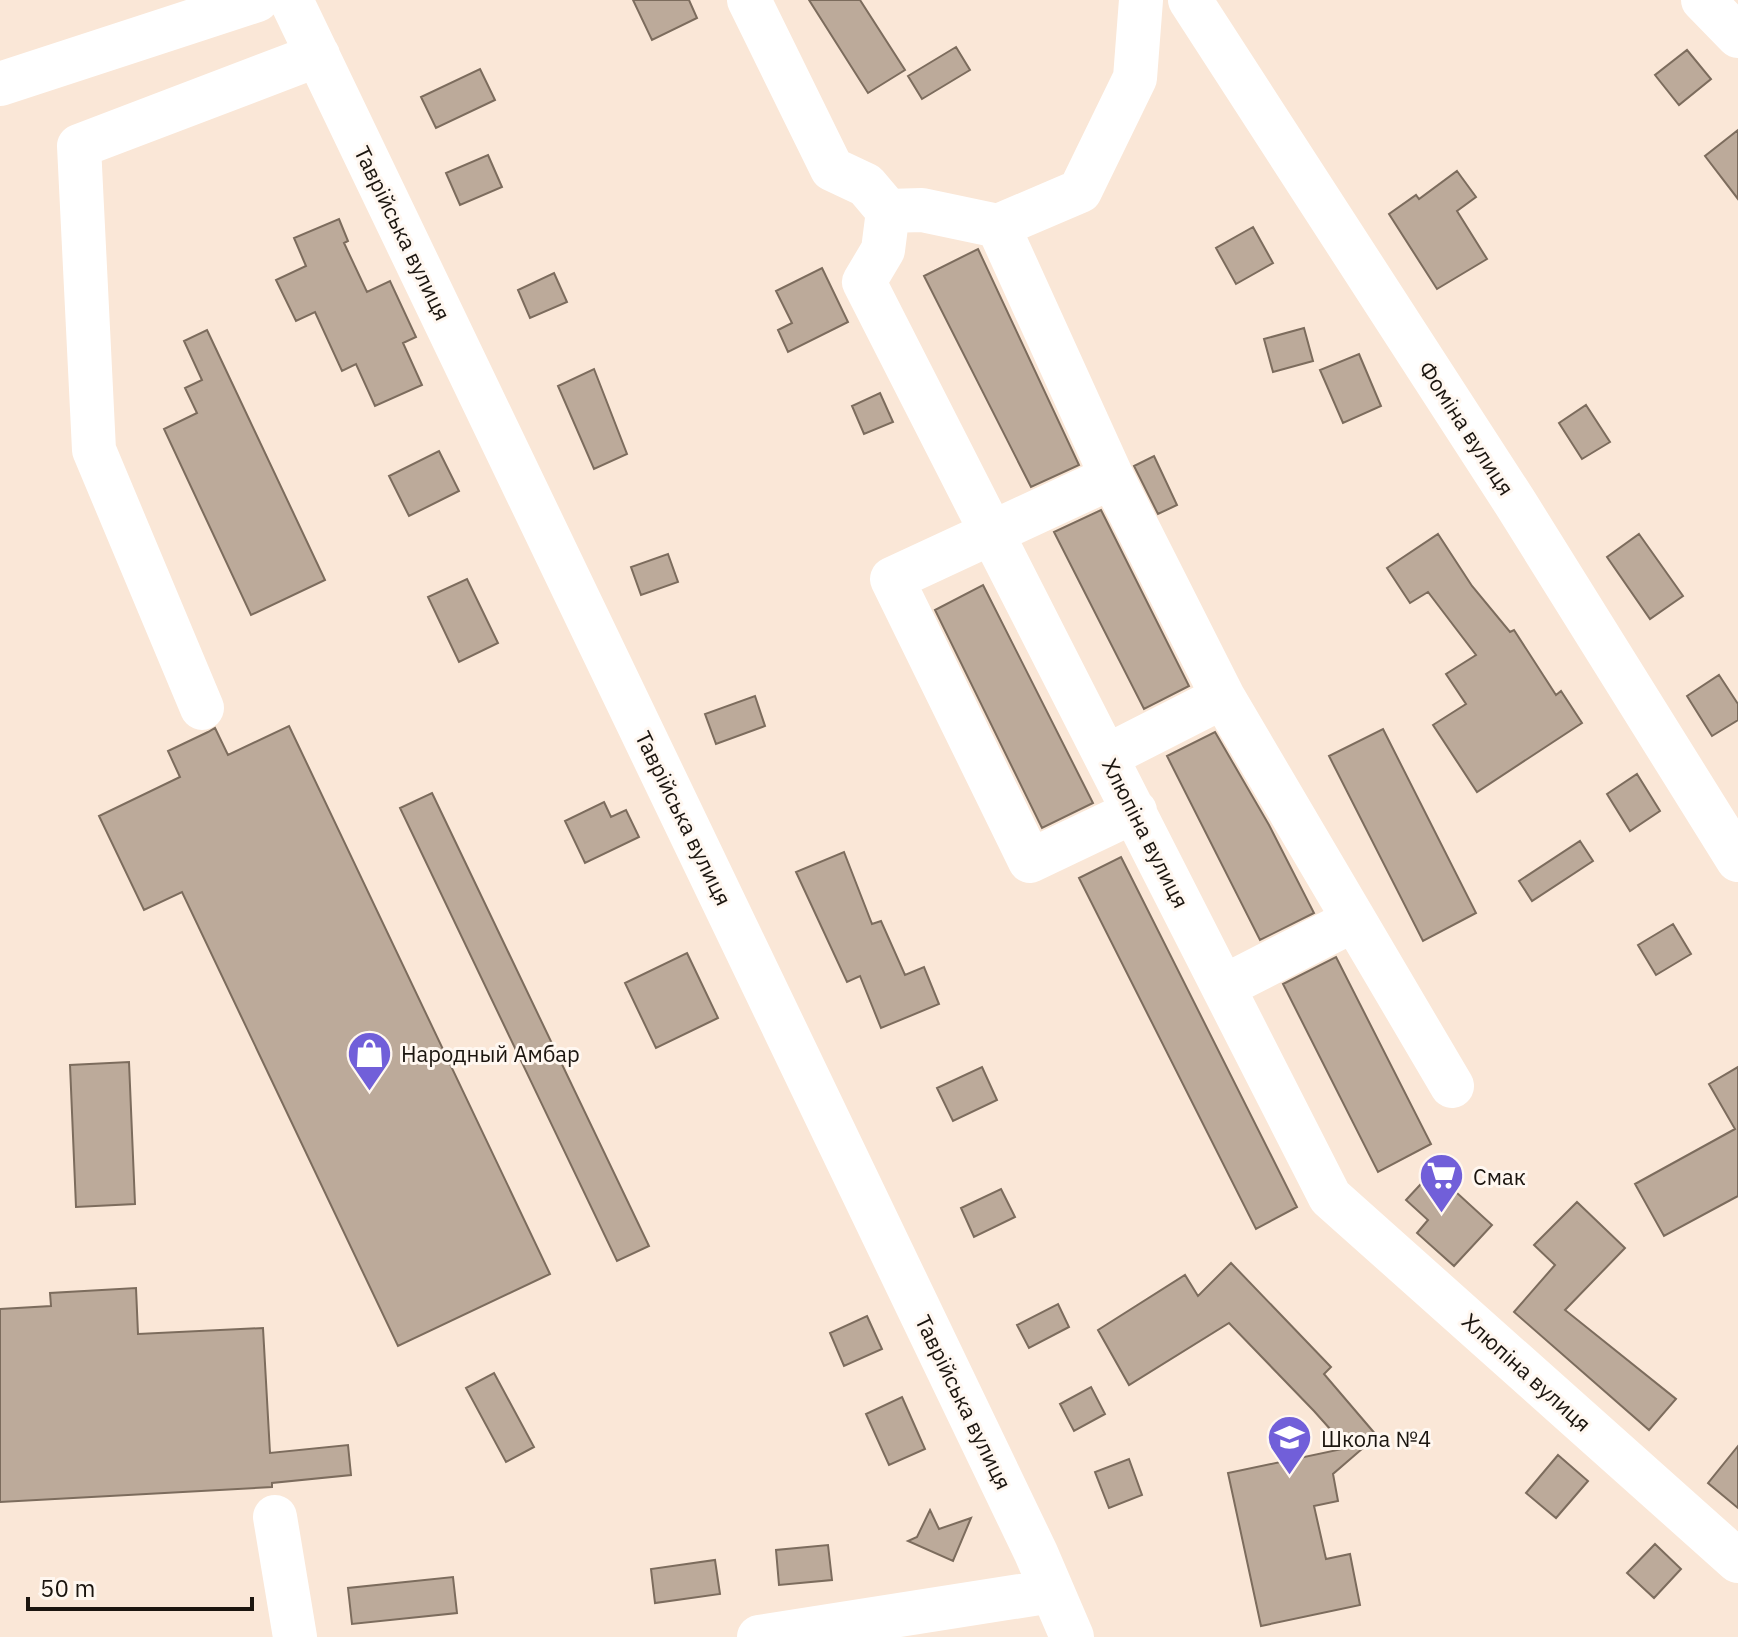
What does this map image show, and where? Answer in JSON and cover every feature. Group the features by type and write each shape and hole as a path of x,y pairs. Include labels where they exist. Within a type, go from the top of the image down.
{"street":[{"path":"0,84 257,0"},
{"name":"Таврійська вулиця","path":"291,0 1072,1637"},
{"path":"749,0 832,169 866,185 888,211 922,210 998,226 1080,191 1135,78 1141,0"},
{"name":"Фоміна вулиця","path":"1190,0 1516,504 1738,860"},
{"path":"1703,0 1738,36"},
{"path":"202,708 94,450 79,146 318,55"},
{"name":"Хлюпіна вулиця","path":"888,211 883,250 864,282 1330,1197 1738,1561"},
{"path":"998,226 1112,477 1223,697 1452,1086"},
{"path":"1112,477 892,579 1030,861 1135,811"},
{"path":"1107,756 1223,697"},
{"path":"1223,987 1354,920"},
{"path":"275,1517 295,1637"},
{"path":"759,1637 1052,1591"}],"building":[{"path":"633,0 689,0 697,18 652,40"},
{"path":"809,0 860,0 905,70 868,93"},
{"path":"956,47 970,70 922,99 908,76"},
{"path":"1687,50 1711,79 1679,105 1655,75"},
{"path":"480,69 495,100 436,128 421,97"},
{"path":"1738,130 1738,199 1705,156"},
{"path":"488,155 502,187 460,205 446,173"},
{"path":"1457,171 1476,197 1457,211 1487,259 1437,289 1389,214 1416,195 1419,199"},
{"path":"339,219 348,241 344,243 367,292 390,281 416,337 403,343 422,385 375,406 356,364 342,371 315,312 296,321 276,280 306,266 294,238"},
{"path":"1253,227 1273,263 1236,284 1216,248"},
{"path":"978,249 1079,465 1031,487 924,276"},
{"path":"822,268 848,322 788,352 778,330 792,323 776,291"},
{"path":"554,273 567,302 530,318 518,290"},
{"path":"1304,328 1313,361 1273,372 1264,339"},
{"path":"207,330 325,580 251,615 164,429 197,413 185,388 202,380 184,341"},
{"path":"1359,354 1381,406 1343,423 1320,370"},
{"path":"594,369 627,454 594,469 558,386"},
{"path":"880,393 893,422 864,434 852,406"},
{"path":"1586,405 1610,442 1582,459 1559,423"},
{"path":"439,451 459,491 409,516 389,476"},
{"path":"1154,456 1177,505 1158,514 1134,466"},
{"path":"1101,510 1189,686 1144,709 1054,532"},
{"path":"1438,534 1472,586 1510,632 1514,630 1556,695 1561,691 1582,723 1477,792 1433,725 1466,704 1446,674 1476,655 1428,592 1410,603 1387,568"},
{"path":"1639,534 1683,596 1650,619 1607,557"},
{"path":"668,554 678,582 641,595 631,567"},
{"path":"467,579 498,643 459,662 428,597"},
{"path":"983,585 1093,803 1042,828 935,610"},
{"path":"1719,675 1738,704 1738,720 1712,736 1687,696"},
{"path":"755,696 765,726 716,744 705,714"},
{"name":"Народный Амбар","path":"289,726 550,1274 398,1346 182,892 144,910 99,816 180,777 168,751 215,728 228,755"},
{"path":"1383,729 1476,913 1423,941 1329,756"},
{"path":"1215,732 1269,825 1314,913 1260,940 1167,756"},
{"path":"1637,774 1660,811 1630,831 1607,794"},
{"path":"432,793 649,1246 617,1261 400,808"},
{"path":"604,802 611,817 626,810 639,837 585,863 565,821"},
{"path":"1580,841 1593,861 1532,901 1519,881"},
{"path":"844,852 872,924 881,921 905,975 924,967 939,1004 881,1028 860,976 847,982 796,872"},
{"path":"1121,857 1297,1207 1256,1229 1079,878"},
{"path":"1673,924 1691,954 1656,975 1638,945"},
{"path":"687,953 718,1018 656,1048 625,983"},
{"path":"1336,957 1431,1144 1378,1172 1283,984"},
{"path":"129,1062 135,1204 76,1207 70,1065"},
{"path":"982,1067 997,1100 953,1121 937,1088"},
{"path":"1738,1067 1738,1196 1664,1236 1635,1184 1735,1129 1709,1084"},
{"path":"1433,1171 1492,1225 1454,1266 1417,1233 1428,1220 1406,1200"},
{"path":"1001,1189 1015,1217 974,1237 961,1208"},
{"path":"1577,1202 1625,1248 1565,1310 1676,1399 1649,1430 1514,1312 1555,1265 1534,1245"},
{"path":"1231,1263 1331,1367 1324,1374 1377,1436 1333,1474 1338,1501 1314,1506 1326,1559 1350,1554 1360,1605 1261,1626 1228,1473 1347,1448 1314,1411 1229,1323 1129,1385 1098,1330 1185,1275 1198,1296"},
{"path":"136,1288 138,1334 263,1328 270,1453 348,1445 351,1475 272,1483 272,1487 0,1502 0,1309 51,1306 50,1293"},
{"path":"1058,1304 1069,1327 1029,1348 1017,1325"},
{"path":"867,1316 882,1349 844,1366 830,1333"},
{"path":"494,1373 534,1447 506,1462 466,1388"},
{"path":"1091,1387 1105,1414 1074,1431 1060,1404"},
{"path":"902,1397 925,1449 889,1465 866,1414"},
{"path":"1738,1446 1738,1508 1708,1483"},
{"path":"1558,1455 1588,1481 1556,1518 1526,1493"},
{"path":"1129,1459 1142,1495 1109,1508 1095,1472"},
{"path":"930,1510 939,1529 971,1518 953,1561 908,1541 917,1537"},
{"path":"1655,1544 1681,1569 1654,1598 1627,1573"},
{"path":"828,1545 832,1580 779,1585 776,1550"},
{"path":"715,1560 720,1594 655,1603 651,1569"},
{"path":"453,1577 457,1613 352,1624 348,1588"}],"place":[{"name":"Народный Амбар","path":"370,1092"},
{"name":"Смак","path":"1442,1215"},
{"name":"Школа №4","path":"1290,1477"}]}
